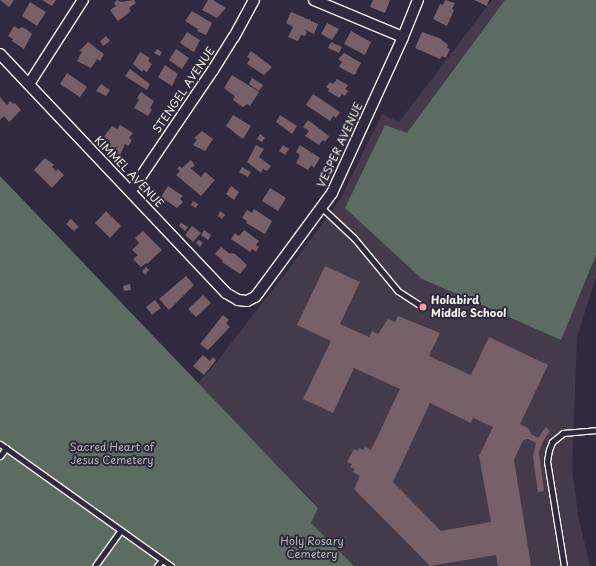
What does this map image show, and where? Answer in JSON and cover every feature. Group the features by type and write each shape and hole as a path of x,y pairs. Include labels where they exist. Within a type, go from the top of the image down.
{"street":[{"path":"29,84 83,0"},
{"name":"STENGEL AVENUE","path":"131,191 213,70 234,37 254,0"},
{"path":"314,0 403,37"},
{"name":"VESPER AVENUE","path":"244,301 250,300 259,292 322,208 339,179 403,37 418,0"},
{"name":"KIMMEL AVENUE","path":"0,54 226,293 232,297 244,301"}],"lane":[{"path":"322,208 354,238 398,291 418,304"},
{"path":"564,566 547,461 549,450 552,442 563,433 596,430"},
{"path":"0,444 171,566"},
{"path":"0,456 6,448"},
{"path":"95,566 122,530"},
{"path":"157,566 162,560"}],"shaded area":[{"name":"Holabird Middle School","path":"492,0 596,0 596,277 577,337 572,467 578,515 590,566 354,566 311,523 318,507 198,383 214,365 288,270 341,198 382,114 399,122"}],"green space":[{"path":"505,0 596,0 596,255 561,340 422,279 345,208 385,125 407,133"},
{"name":"Sacred Heart of Jesus Cemetery","path":"0,176 318,508 311,523 354,566 0,566"}],"building":[{"path":"0,0 14,0 9,7"},
{"path":"42,0 56,0 52,6"},
{"path":"117,0 121,2 134,0 136,3 129,8 131,11 118,21 110,10 116,6 114,3"},
{"path":"208,0 213,0 226,8 217,18 202,10"},
{"path":"373,0 390,0 385,13 370,7"},
{"path":"445,0 455,3 452,9 454,10 447,26 433,19 440,4 443,5"},
{"path":"474,0 489,0 487,6"},
{"path":"30,2 46,12 37,26 22,16"},
{"path":"192,11 212,23 206,35 197,31 198,29 185,21"},
{"path":"291,12 310,20 310,18 311,21 318,24 314,34 304,29 307,32 305,36 301,35 298,41 288,37 293,27 286,23"},
{"path":"327,23 339,29 332,40 321,34"},
{"path":"14,26 19,29 21,27 26,29 32,34 24,49 12,41 13,39 8,36"},
{"path":"351,31 371,42 365,55 344,44"},
{"path":"187,32 200,40 194,52 180,43"},
{"path":"422,32 439,38 448,45 447,48 450,49 446,58 442,56 440,59 415,48"},
{"path":"106,36 110,41 103,46 100,41"},
{"path":"88,42 104,54 100,61 97,59 91,68 77,61 82,52 79,51"},
{"path":"331,42 342,47 339,53 328,48"},
{"path":"157,49 162,52 160,56 154,53"},
{"path":"176,49 189,58 182,69 169,60"},
{"path":"251,51 272,67 264,75 247,64 250,59 247,57"},
{"path":"140,52 150,58 148,61 152,64 147,72 143,70 142,72 133,64"},
{"path":"344,53 361,63 356,72 358,74 356,73 354,75 339,67 342,62 338,59"},
{"path":"165,65 178,74 172,86 158,77"},
{"path":"130,69 150,84 147,90 125,76"},
{"path":"67,73 87,87 80,97 60,84"},
{"path":"232,75 259,92 250,106 247,104 243,107 233,100 235,96 224,88"},
{"path":"252,78 263,85 259,91 249,84"},
{"path":"337,79 348,85 345,89 348,91 345,96 342,94 339,98 328,91 329,89 326,87 330,82 333,84"},
{"path":"101,84 110,90 106,96 96,91"},
{"path":"141,92 154,101 150,108 152,110 148,116 134,108 139,100 137,98"},
{"path":"313,94 340,112 336,118 333,116 330,121 306,105"},
{"path":"0,97 7,105 10,101 14,104 15,103 21,110 9,122 4,116 0,120"},
{"path":"233,115 251,126 243,139 226,126"},
{"path":"280,115 297,126 292,134 276,122"},
{"path":"308,120 329,136 325,142 323,140 319,145 305,136 309,131 303,127"},
{"path":"120,125 133,133 129,138 132,140 128,146 125,144 118,160 107,152 109,150 105,148 110,141 104,137 112,126 117,129"},
{"path":"202,131 213,139 205,151 193,145 197,140 194,138"},
{"path":"260,134 265,138 262,142 257,139"},
{"path":"256,145 264,149 259,157 271,166 267,171 263,169 261,173 247,162"},
{"path":"283,145 289,149 285,155 279,151"},
{"path":"300,145 320,158 314,168 311,165 308,170 296,163 300,155 296,152"},
{"path":"45,158 54,165 52,167 56,171 58,169 64,175 52,188 34,170"},
{"path":"191,160 195,166 190,168 201,177 205,172 215,180 201,196 176,175 180,171 177,169 179,166 182,168"},
{"path":"242,167 251,172 248,177 239,172"},
{"path":"168,186 183,196 180,199 183,202 177,208 161,197"},
{"path":"231,186 239,192 234,200 226,194"},
{"path":"270,188 286,198 278,211 262,201"},
{"path":"193,201 198,204 196,208 191,205"},
{"path":"254,209 272,221 265,234 246,223 247,221 242,218 247,210 252,213"},
{"path":"106,211 121,226 110,238 95,223"},
{"path":"220,211 225,215 222,219 218,216"},
{"path":"71,219 79,227 74,231 66,224"},
{"path":"181,223 188,227 185,231 179,226"},
{"path":"192,226 201,233 193,242 185,235"},
{"path":"204,230 211,235 208,240 201,235"},
{"path":"244,230 259,241 256,245 259,247 256,252 252,249 250,252 231,239 235,233 239,236"},
{"path":"143,231 162,250 147,264 146,263 141,267 133,259 138,255 132,250 139,243 135,238"},
{"path":"199,240 203,243 200,247 196,243"},
{"path":"221,247 229,253 235,254 247,265 240,274 222,262 223,261 215,254"},
{"path":"325,266 360,282 340,324 369,337 372,331 378,334 388,319 395,322 398,316 440,333 429,356 471,375 489,337 548,365 520,424 529,429 531,434 538,438 546,427 550,431 543,441 539,452 544,491 538,492 533,457 536,443 528,439 523,440 514,460 531,566 498,566 496,555 430,566 354,489 360,476 353,472 355,469 350,467 352,464 347,462 354,449 358,451 359,448 363,450 365,447 371,450 400,389 354,368 333,413 303,399 331,341 297,325","holes":["430,403 471,423 473,418 493,427 479,456 491,522 441,531 393,482"]},
{"path":"146,267 149,270 145,275 142,271"},
{"path":"186,276 194,285 169,310 159,299"},
{"path":"130,284 131,290 124,291 123,286"},
{"path":"203,295 211,303 196,317 188,309"},
{"path":"155,300 161,308 152,315 146,307"},
{"path":"223,315 229,320 226,323 230,327 208,350 200,344"},
{"path":"203,355 210,361 213,357 216,360 204,375 193,366"}],"place":[{"name":"Holabird Middle School","path":"423,307"}],"park label":[{"name":"Holy Rosary Cemetery","path":"312,548"}]}
